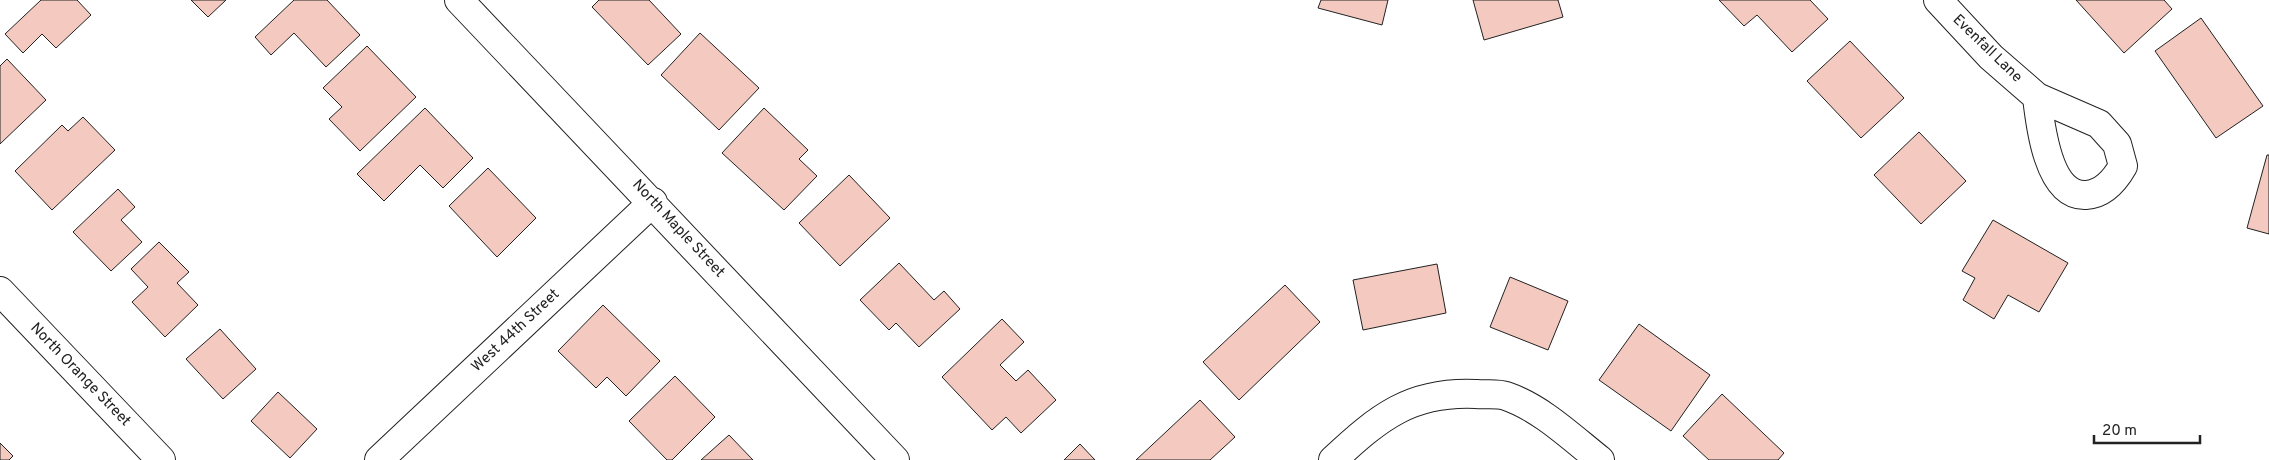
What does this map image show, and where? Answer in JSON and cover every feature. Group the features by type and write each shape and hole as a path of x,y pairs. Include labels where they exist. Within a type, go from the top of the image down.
{"street":[{"name":"North Maple Street","path":"459,0 653,202 896,460"},
{"name":"Evenfall Lane","path":"1938,0 1991,57 2037,96"},
{"name":"West 44th Street","path":"379,460 653,202"},
{"name":"North Orange Street","path":"0,291 161,460"},
{"path":"1334,460 1358,437 1404,406 1420,399 1451,393 1505,396 1549,420 1600,460"}],"building":[{"path":"41,0 77,0 91,15 56,48 42,34 23,53 5,34"},
{"path":"191,0 226,0 208,17"},
{"path":"294,0 327,0 360,35 326,67 294,33 271,55 255,37"},
{"path":"599,0 649,0 681,34 648,65 592,7"},
{"path":"1321,0 1388,0 1382,25 1318,8"},
{"path":"1473,0 1558,0 1563,17 1484,40"},
{"path":"1719,0 1810,0 1828,19 1792,52 1757,15 1744,26"},
{"path":"2076,0 2164,0 2172,9 2124,53"},
{"path":"2201,18 2263,106 2216,138 2155,51"},
{"path":"700,33 759,88 719,130 661,75"},
{"path":"1850,41 1904,98 1861,138 1807,81"},
{"path":"367,46 416,97 360,151 329,119 342,107 323,88"},
{"path":"7,59 46,100 0,144 0,66"},
{"path":"425,108 473,158 443,188 420,165 384,201 357,174"},
{"path":"764,108 808,150 799,159 817,176 784,210 722,153"},
{"path":"83,117 115,150 52,210 15,171 62,125 68,131"},
{"path":"1919,132 1966,181 1921,224 1874,175"},
{"path":"2267,155 2269,155 2269,234 2247,228"},
{"path":"488,168 536,218 497,257 449,206"},
{"path":"849,175 890,218 840,266 799,223"},
{"path":"118,189 135,207 121,220 142,242 111,271 73,232"},
{"path":"1993,220 2068,263 2039,312 2008,295 1994,319 1963,300 1975,278 1962,271"},
{"path":"159,242 189,272 177,283 198,305 165,337 132,302 148,287 131,269"},
{"path":"899,263 934,300 944,291 960,309 919,347 896,323 889,330 860,300"},
{"path":"1437,264 1446,313 1363,330 1353,280"},
{"path":"1510,277 1568,301 1548,350 1490,327"},
{"path":"1285,285 1320,322 1239,400 1203,362"},
{"path":"603,305 660,361 626,396 607,377 596,388 558,351"},
{"path":"1002,319 1024,342 1000,365 1016,381 1028,370 1056,400 1021,433 1006,417 992,430 942,377"},
{"path":"1639,324 1710,375 1671,431 1599,380"},
{"path":"220,329 256,369 223,399 186,359"},
{"path":"675,376 715,417 672,460 667,460 629,421"},
{"path":"278,392 317,429 290,458 251,421"},
{"path":"1722,394 1784,453 1778,460 1709,460 1683,436"},
{"path":"1200,400 1235,437 1210,460 1136,460"},
{"path":"729,435 753,460 701,460"},
{"path":"0,443 13,456 9,460 0,460"},
{"path":"1080,444 1095,460 1064,460"}]}
